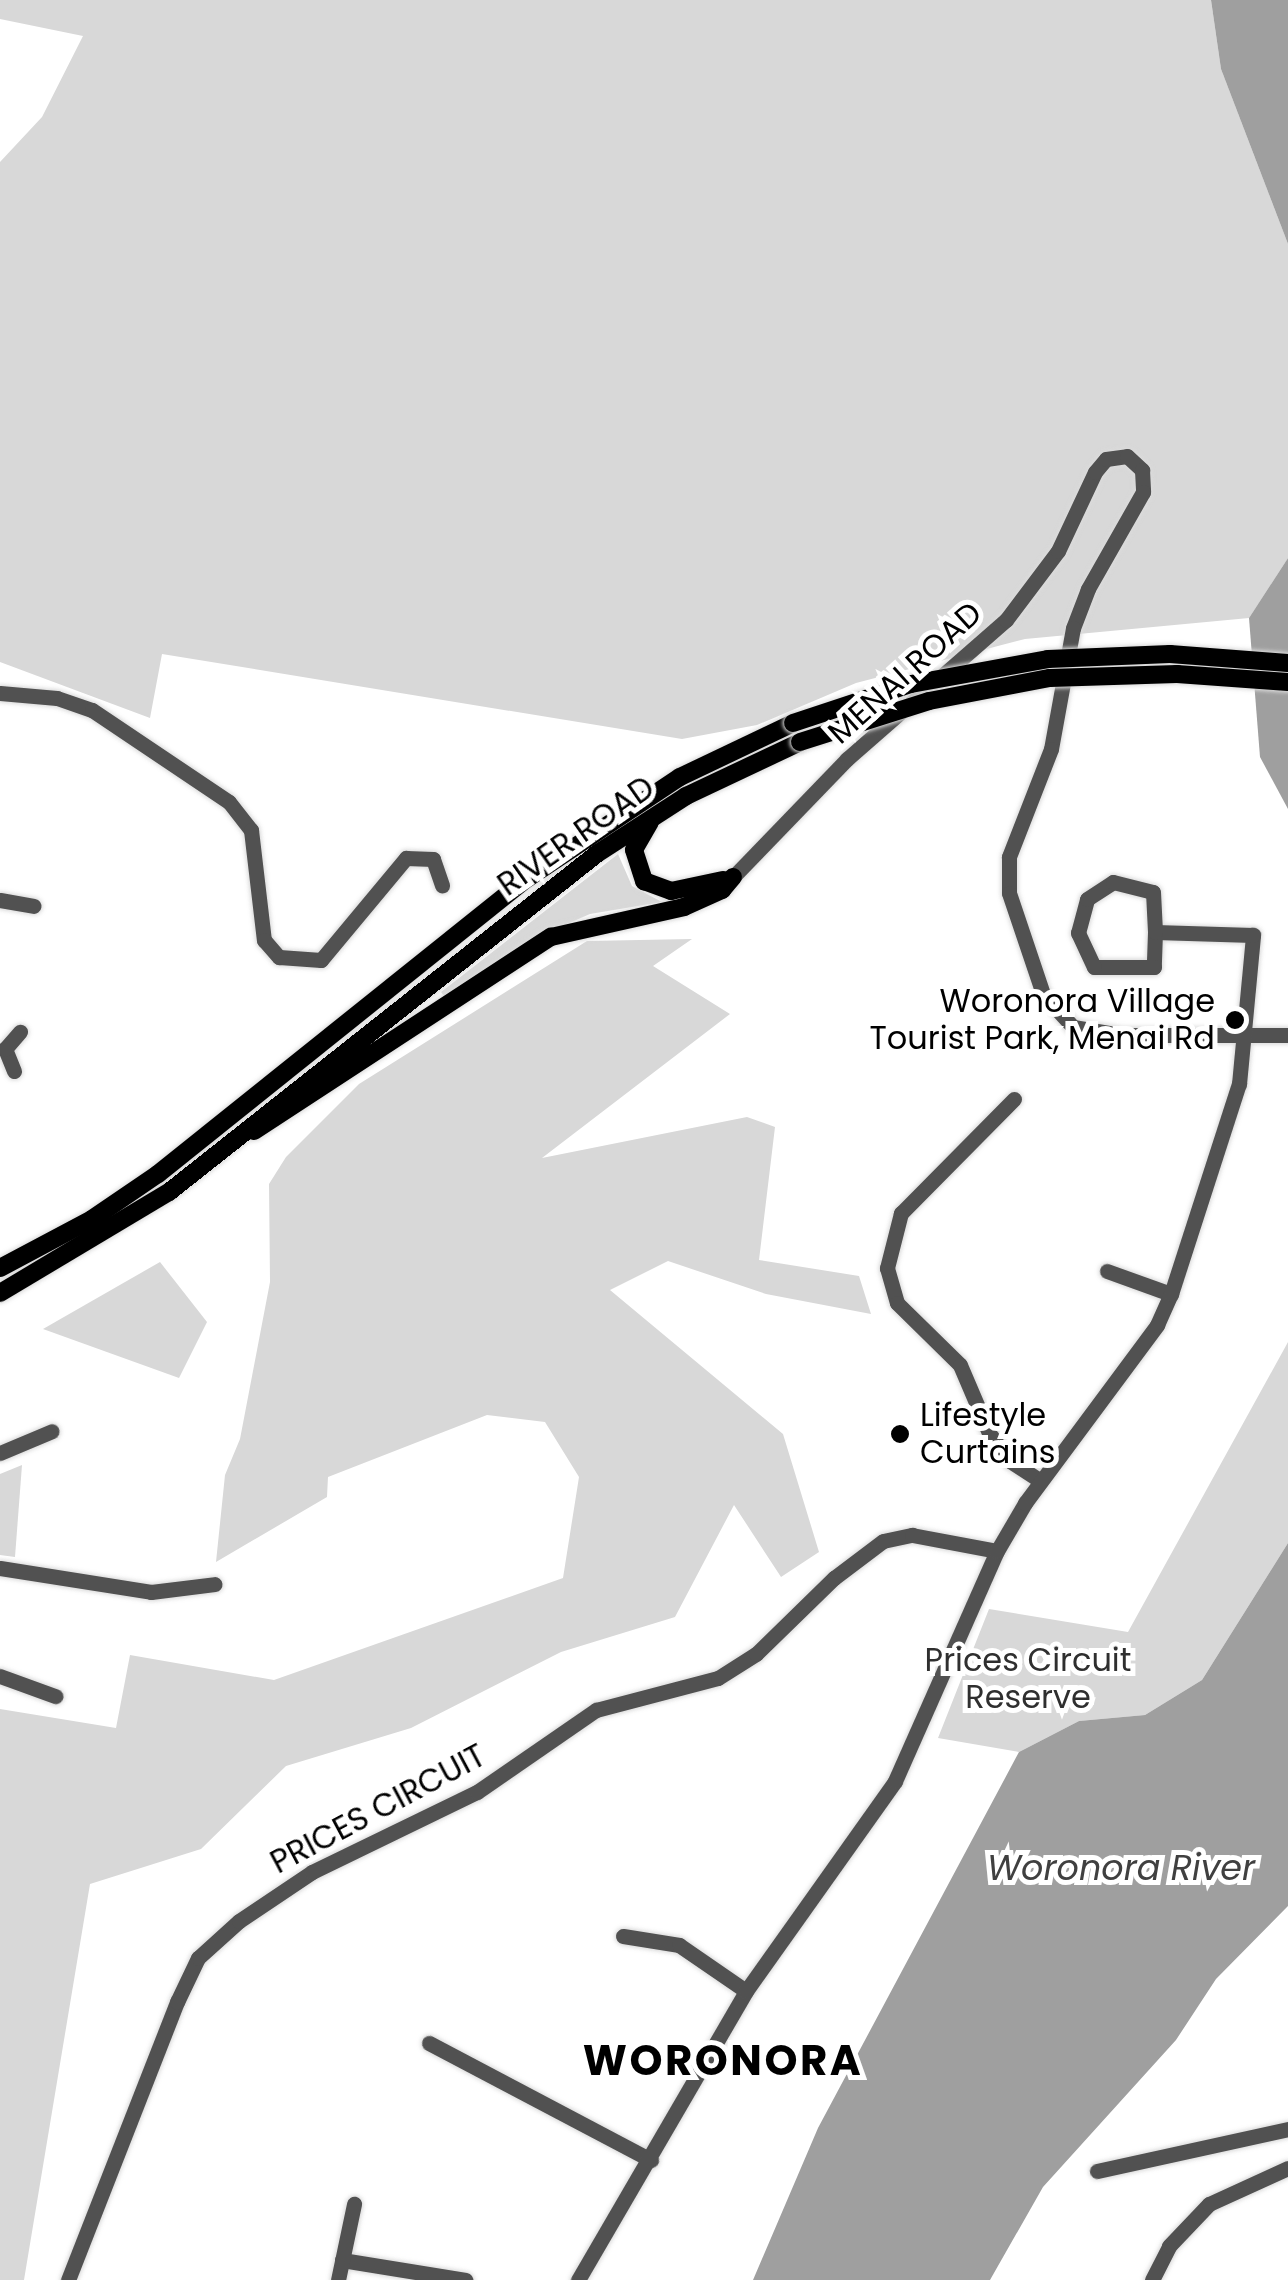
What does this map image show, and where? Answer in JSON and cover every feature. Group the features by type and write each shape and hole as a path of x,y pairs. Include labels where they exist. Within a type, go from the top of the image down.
{"main road":[{"name":"RIVER ROAD","path":"0,1268 158,1174 544,867 680,778 793,723 910,684 1022,662 1170,654 1288,663"},
{"name":"RIVER ROAD","path":"0,1293 170,1192 454,963 656,813 800,742 929,701 1050,678 1176,674 1288,682"},
{"path":"656,813 634,850 644,881 671,891 732,877"},
{"path":"227,1146 550,937 684,906 710,897 732,877"}],"street":[{"name":"MENAI ROAD","path":"732,877 847,760 1006,620 1058,552 1094,472 1106,459 1127,456 1142,470 1144,492 1088,589 1073,628 1050,748 1009,857 1010,893 1043,994 1064,1023 1096,1034 1288,1035"},
{"path":"0,693 56,698 92,710 229,802 251,830 264,940 279,957 321,960 406,858 432,859 442,884"},
{"path":"1112,882 1152,892 1155,932 1154,967 1094,967 1078,934 1087,899 1112,882"},
{"path":"0,900 32,906"},
{"path":"578,2280 746,1991 895,1782 997,1551 1040,1480 1158,1325 1239,1084 1253,935 1155,932"},
{"path":"14,1072 2,1049 20,1032"},
{"path":"1014,1099 901,1214 887,1268 897,1302 960,1366 989,1434 1010,1460 1040,1480"},
{"path":"1108,1271 1171,1294"},
{"path":"0,1453 52,1432"},
{"name":"PRICES CIRCUIT","path":"68,2280 177,2002 198,1958 238,1921 312,1872 477,1792 585,1716 718,1678 756,1654 834,1578 883,1541 912,1535 997,1551"},
{"path":"0,1568 150,1592 215,1584"},
{"path":"0,1676 55,1696"},
{"path":"622,1936 679,1945 746,1991"},
{"path":"429,2044 651,2160"},
{"path":"1098,2171 1288,2129"},
{"path":"1152,2280 1169,2246 1210,2204 1288,2168"},
{"path":"338,2280 354,2204"},
{"path":"342,2260 465,2280"}],"green space":[{"path":"0,0 1211,0 1221,69 1288,244 1288,558 1249,618 1025,639 856,683 757,725 682,739 162,654 150,718 0,662 0,162 42,117 83,36 0,19"},
{"path":"618,854 632,886 662,902 590,914 537,937 444,996 441,992"},
{"path":"692,939 653,966 730,1014 542,1158 747,1117 775,1127 759,1260 859,1276 871,1314 766,1294 668,1261 610,1290 783,1434 819,1552 781,1577 734,1505 675,1617 561,1652 411,1728 286,1766 201,1849 90,1884 24,2280 0,2280 0,1709 116,1728 130,1655 274,1680 563,1578 579,1477 545,1422 487,1415 328,1477 327,1497 216,1562 225,1475 240,1439 270,1282 269,1184 286,1157 359,1084 587,941"},
{"path":"160,1262 207,1322 179,1378 43,1329"},
{"name":"Prices Circuit Reserve","path":"1288,1342 1288,1543 1202,1680 1145,1715 1079,1721 1019,1752 938,1738 989,1609 1128,1632"},
{"path":"22,1465 15,1557 0,1555 0,1474"}],"water":[{"path":"1211,0 1288,0 1288,244 1221,69"},
{"path":"1288,558 1288,809 1260,757 1249,618"},
{"name":"Woronora River","path":"1288,1543 1288,1906 1216,1979 1176,2040 1043,2187 990,2280 753,2280 818,2128 1019,1752 1079,1721 1145,1715 1202,1680"}],"place":[{"name":"Woronora Village Tourist Park, Menai Rd","path":"1235,1020"},
{"name":"Lifestyle Curtains","path":"900,1434"}],"district":[{"name":"WORONORA","path":"723,2061"}]}
